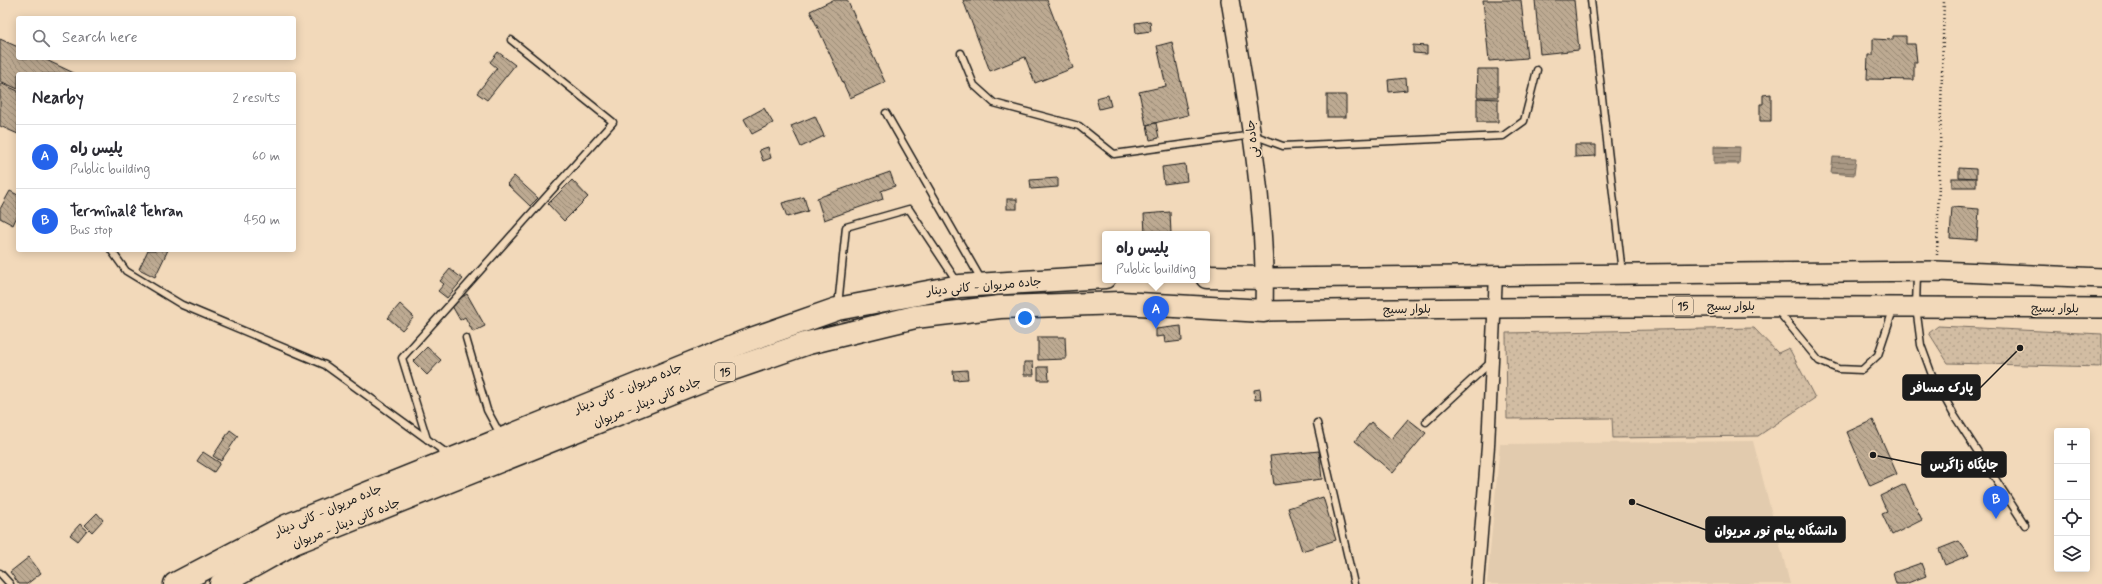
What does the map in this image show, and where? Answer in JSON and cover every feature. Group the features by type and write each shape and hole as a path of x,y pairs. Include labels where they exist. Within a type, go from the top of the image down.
{"highway":[{"name":"جاده مریوان - کانی دینار","path":"175,584 286,526 743,342 837,309 960,286 1102,277"},
{"path":"1210,277 1265,278"},
{"name":"جاده کانی دینار - مریوان","path":"221,584 294,543 718,374 808,343 915,317 1000,307 1121,303 1264,311"}],"main road":[{"name":"جاده نی","path":"1230,0 1253,135 1265,278 1264,311"},
{"path":"1265,278 1937,271 2102,278"},
{"name":"بلوار بسیج","path":"1264,311 1494,307 1773,305 2102,308"}],"street":[{"path":"1477,584 1488,446 1496,275"}],"lane":[{"path":"1591,0 1622,274"},
{"path":"427,439 402,358 613,122 511,40"},
{"path":"961,53 974,85 994,103 1079,126 1114,154 1253,135 1283,146 1503,136 1524,121 1537,70"},
{"path":"886,113 984,284"},
{"path":"837,309 846,227 909,209 960,286"},
{"path":"112,252 126,271 182,305 326,364 454,458"},
{"path":"1918,272 1916,306 1921,346 1932,375 1954,415 2026,525"},
{"path":"1773,305 1819,361 1838,369 1862,370 1878,355 1894,306"},
{"path":"466,338 487,410 502,438"},
{"path":"1426,422 1492,362"},
{"path":"1317,423 1354,584"},
{"path":"0,573 10,584"}],"path":[{"path":"1937,271 1944,0"}],"shaded area":[{"path":"1714,146 1740,147 1739,164 1714,164"},
{"path":"1833,157 1856,158 1854,175 1831,173"},
{"path":"1938,326 2102,334 2102,367 1948,363 1929,333"},
{"path":"1754,328 1778,353 1789,348 1815,398 1758,436 1613,438 1612,418 1507,419 1506,333"},
{"path":"1753,441 1790,584 1487,584 1500,444"}],"building":[{"path":"833,0 847,0 885,82 850,98 810,11"},
{"path":"963,0 1047,0 1073,68 1035,83 1025,57 990,71"},
{"path":"1483,0 1521,0 1527,58 1489,61"},
{"path":"1535,0 1574,0 1579,50 1540,54"},
{"path":"1150,21 1151,31 1136,33 1135,23"},
{"path":"1893,36 1906,36 1906,44 1915,44 1917,62 1914,62 1914,80 1867,79 1868,55 1873,55 1873,39 1893,40"},
{"path":"0,39 16,46 16,60 46,60 72,72 16,72 16,88 0,81"},
{"path":"1172,42 1188,115 1146,125 1139,92 1166,86 1157,46"},
{"path":"1413,45 1427,46 1427,54 1413,53"},
{"path":"498,52 515,65 487,100 477,93 497,68 490,62"},
{"path":"1478,69 1498,69 1498,97 1477,97"},
{"path":"1406,78 1407,90 1389,92 1388,80"},
{"path":"0,83 16,90 16,133 0,126"},
{"path":"1771,94 1771,121 1760,121 1760,104 1763,104 1763,95"},
{"path":"1108,95 1111,106 1099,109 1096,98"},
{"path":"1327,95 1346,95 1346,117 1327,117"},
{"path":"1477,98 1498,99 1498,122 1477,122"},
{"path":"764,108 773,123 752,134 744,119"},
{"path":"815,116 824,136 801,147 791,126"},
{"path":"1156,123 1159,138 1150,140 1147,125"},
{"path":"1575,145 1596,145 1596,156 1575,157"},
{"path":"768,147 771,158 763,161 759,150"},
{"path":"1185,164 1187,181 1164,184 1162,167"},
{"path":"1959,168 1976,169 1976,178 1959,177"},
{"path":"890,172 895,186 881,191 883,199 824,220 817,198"},
{"path":"514,176 538,198 530,206 507,184"},
{"path":"1058,178 1058,187 1031,189 1030,180"},
{"path":"1952,178 1976,178 1976,187 1952,187"},
{"path":"572,180 588,197 564,221 548,204"},
{"path":"10,191 16,194 16,218 13,225 0,218 0,209"},
{"path":"804,197 808,211 787,217 782,203"},
{"path":"1007,199 1017,199 1017,209 1007,209"},
{"path":"1952,207 1979,209 1977,240 1950,238"},
{"path":"1170,212 1171,231 1145,231 1144,214"},
{"path":"147,252 167,252 155,277 139,269"},
{"path":"450,269 463,279 447,298 438,291 444,284 440,281"},
{"path":"467,294 485,326 473,332 465,317 460,320 451,304"},
{"path":"400,304 414,317 402,330 388,318"},
{"path":"1181,326 1182,341 1165,343 1164,336 1156,337 1156,329"},
{"path":"1038,337 1065,337 1066,359 1038,360"},
{"path":"427,347 441,360 427,375 413,361"},
{"path":"1024,362 1033,362 1034,375 1024,375"},
{"path":"1038,367 1048,367 1049,380 1038,380"},
{"path":"967,370 968,379 954,380 953,371"},
{"path":"1260,389 1261,399 1255,400 1254,390"},
{"path":"1408,419 1426,433 1393,473 1355,441 1371,422 1391,439"},
{"path":"1873,420 1897,474 1870,486 1847,432"},
{"path":"230,430 238,436 221,461 213,456"},
{"path":"1319,451 1322,479 1274,485 1270,456"},
{"path":"203,452 220,463 214,472 197,461"},
{"path":"1905,484 1922,520 1892,535 1882,514 1887,512 1880,496"},
{"path":"1323,497 1336,540 1302,551 1288,508"},
{"path":"97,513 103,520 92,532 85,525"},
{"path":"80,524 87,530 78,541 70,535"},
{"path":"1959,541 1969,555 1945,565 1939,549"},
{"path":"29,557 41,573 27,584 19,584 10,572"},
{"path":"1921,563 1926,576 1905,584 1896,584 1893,573"}],"place":[{"name":"پلیس راه","path":"1156,329"},
{"name":"پارک مسافر","path":"2020,348"},
{"name":"جایگاه زاگرس","path":"1873,455"},
{"name":"دانشگاه پیام نور مریوان","path":"1632,502"},
{"name":"Termînalê Tehran","path":"1996,519"}]}
